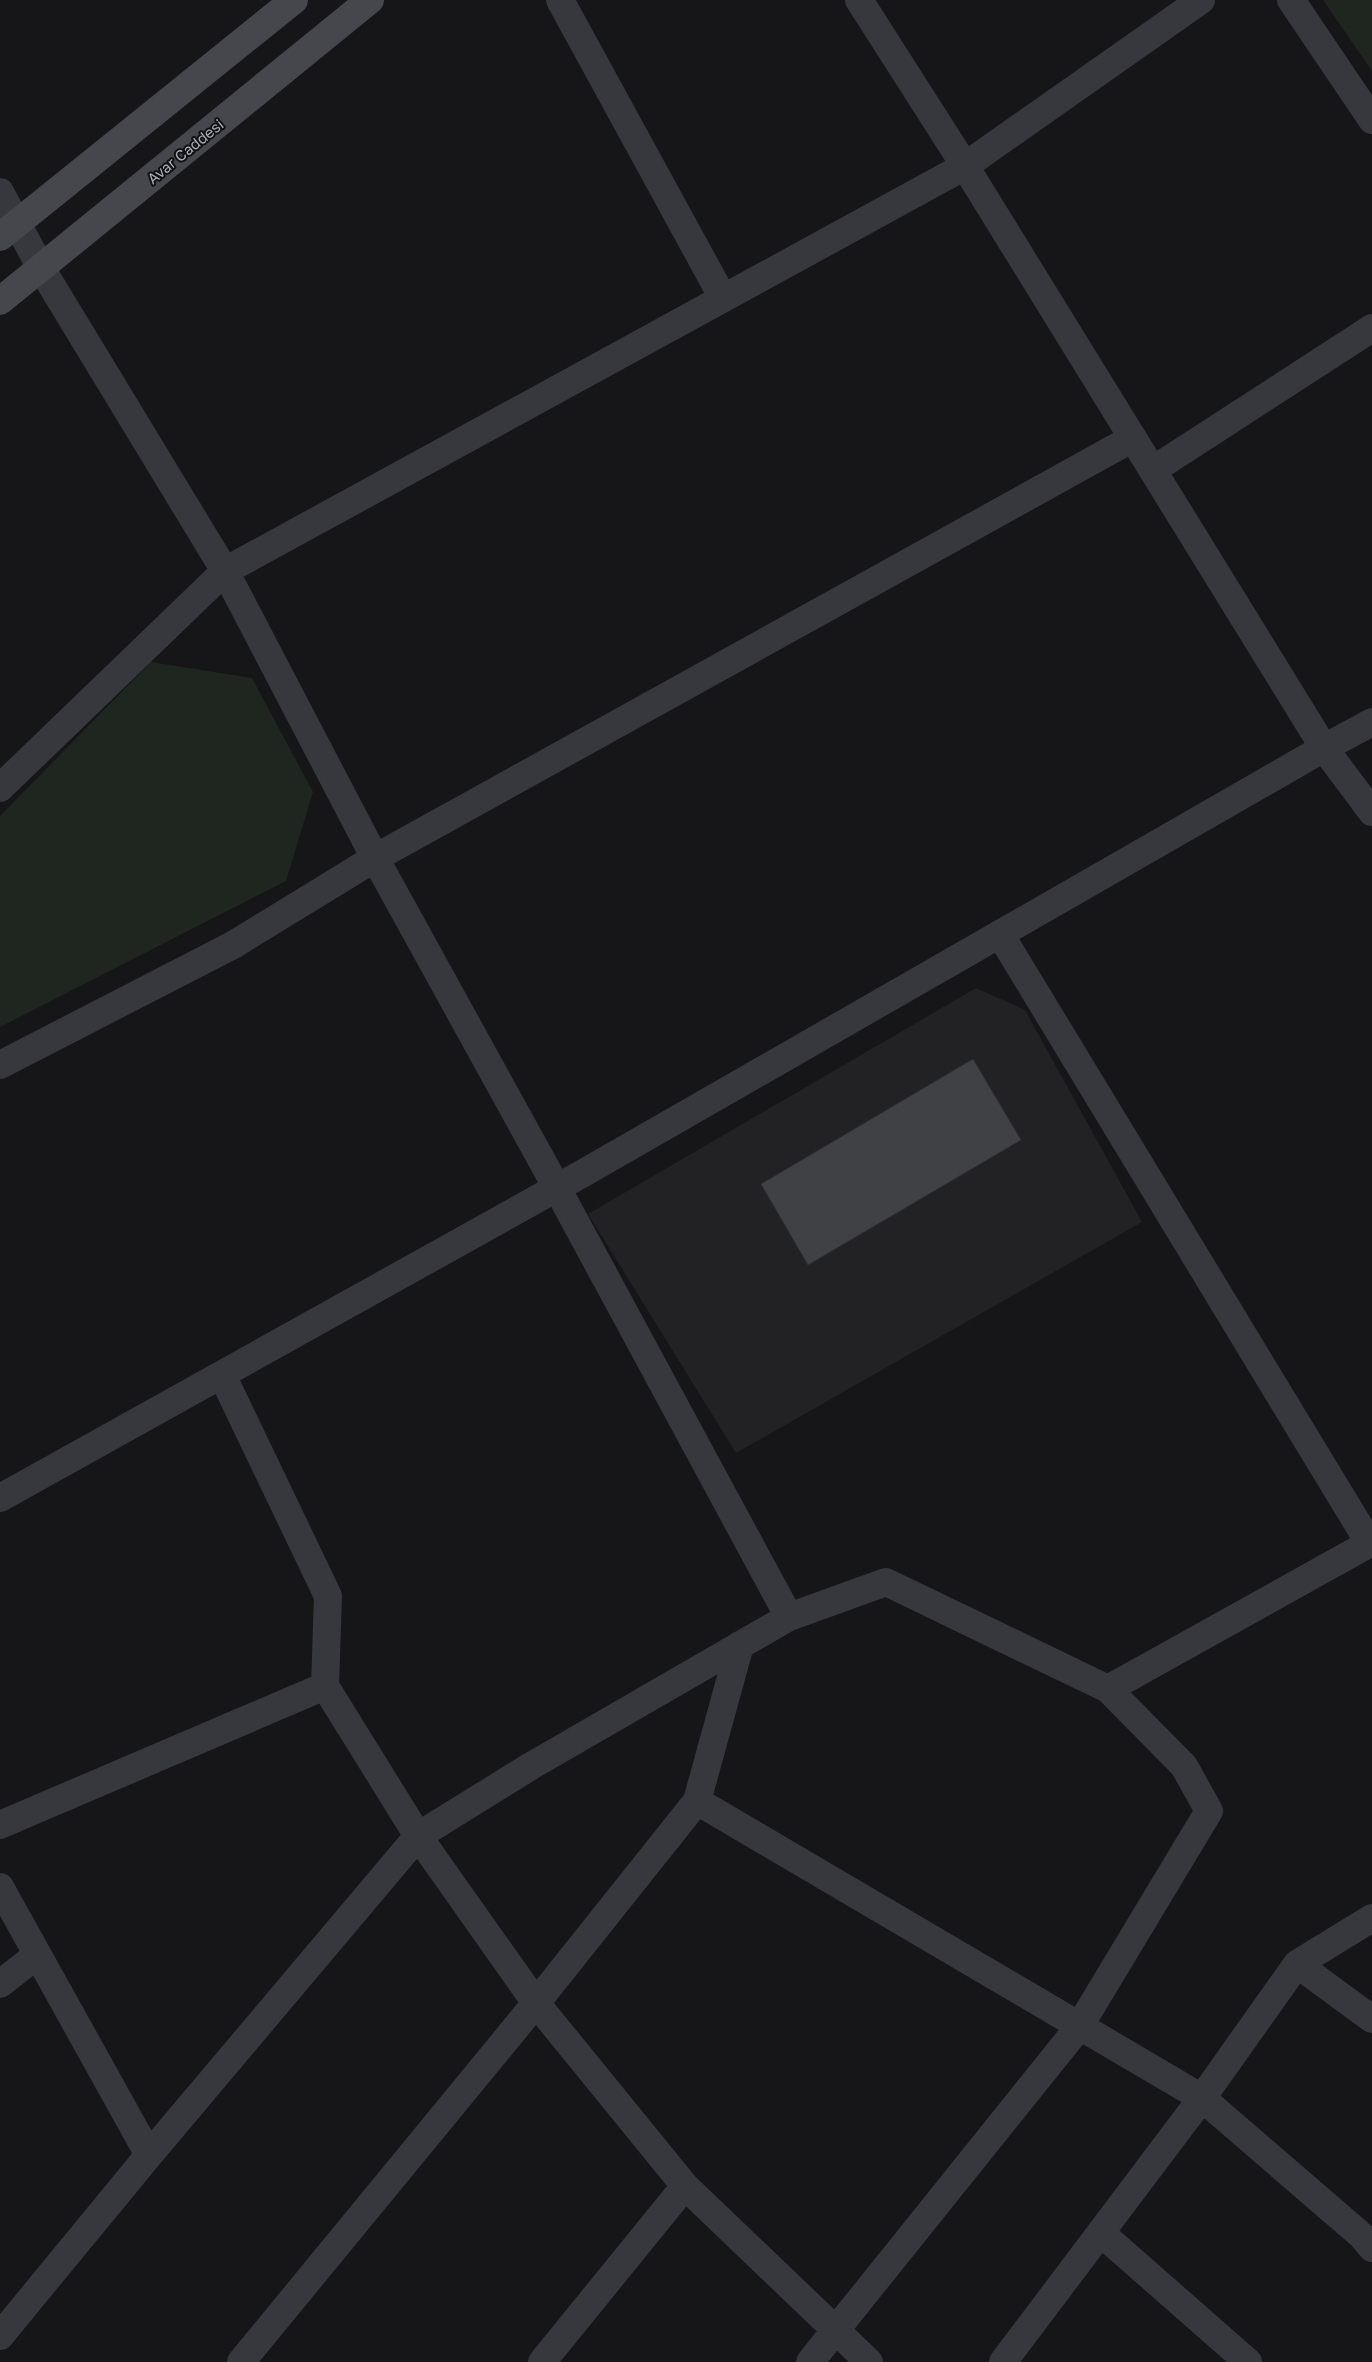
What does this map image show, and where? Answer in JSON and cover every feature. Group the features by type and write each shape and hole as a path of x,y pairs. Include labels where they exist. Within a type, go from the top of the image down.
{"main road":[{"path":"9,230 294,0"},
{"name":"Avar Caddesi","path":"0,301 370,0"}],"street":[{"path":"560,0 723,298"},
{"path":"859,0 965,166 1324,748 1372,812"},
{"path":"0,788 225,571 965,166 1201,0"},
{"path":"1291,0 1372,120"},
{"path":"0,192 9,230 41,268 225,571 375,858 557,1188 789,1617"},
{"path":"1153,470 1372,328"},
{"path":"0,1065 233,945 375,858 1133,438"},
{"path":"0,1498 557,1188 1372,722"},
{"path":"1000,934 1371,1543 1108,1689"},
{"path":"222,1374 328,1596 325,1686 418,1836 536,2003 685,2186 869,2362"},
{"path":"0,2336 149,2155 418,1836 531,1766 789,1617 886,1582 1108,1689 1184,1766 1209,1811 1079,2027 810,2362"},
{"path":"241,2362 536,2003 697,1801 740,1645"},
{"path":"0,1825 325,1686"},
{"path":"697,1801 1202,2098 1362,2236 1372,2248"},
{"path":"0,1887 149,2155"},
{"path":"1003,2362 1202,2098 1297,1964 1372,1918"},
{"path":"0,1984 37,1955"},
{"path":"1297,1964 1372,2019"},
{"path":"542,2362 685,2186"},
{"path":"1101,2233 1248,2362"}],"shaded area":[{"path":"1323,0 1372,0 1372,71"},
{"path":"151,662 252,678 313,792 286,881 0,1027 0,816"},
{"path":"976,988 1025,1010 1142,1222 736,1453 588,1214"}],"building":[{"path":"973,1059 1021,1140 808,1265 761,1184"}]}
